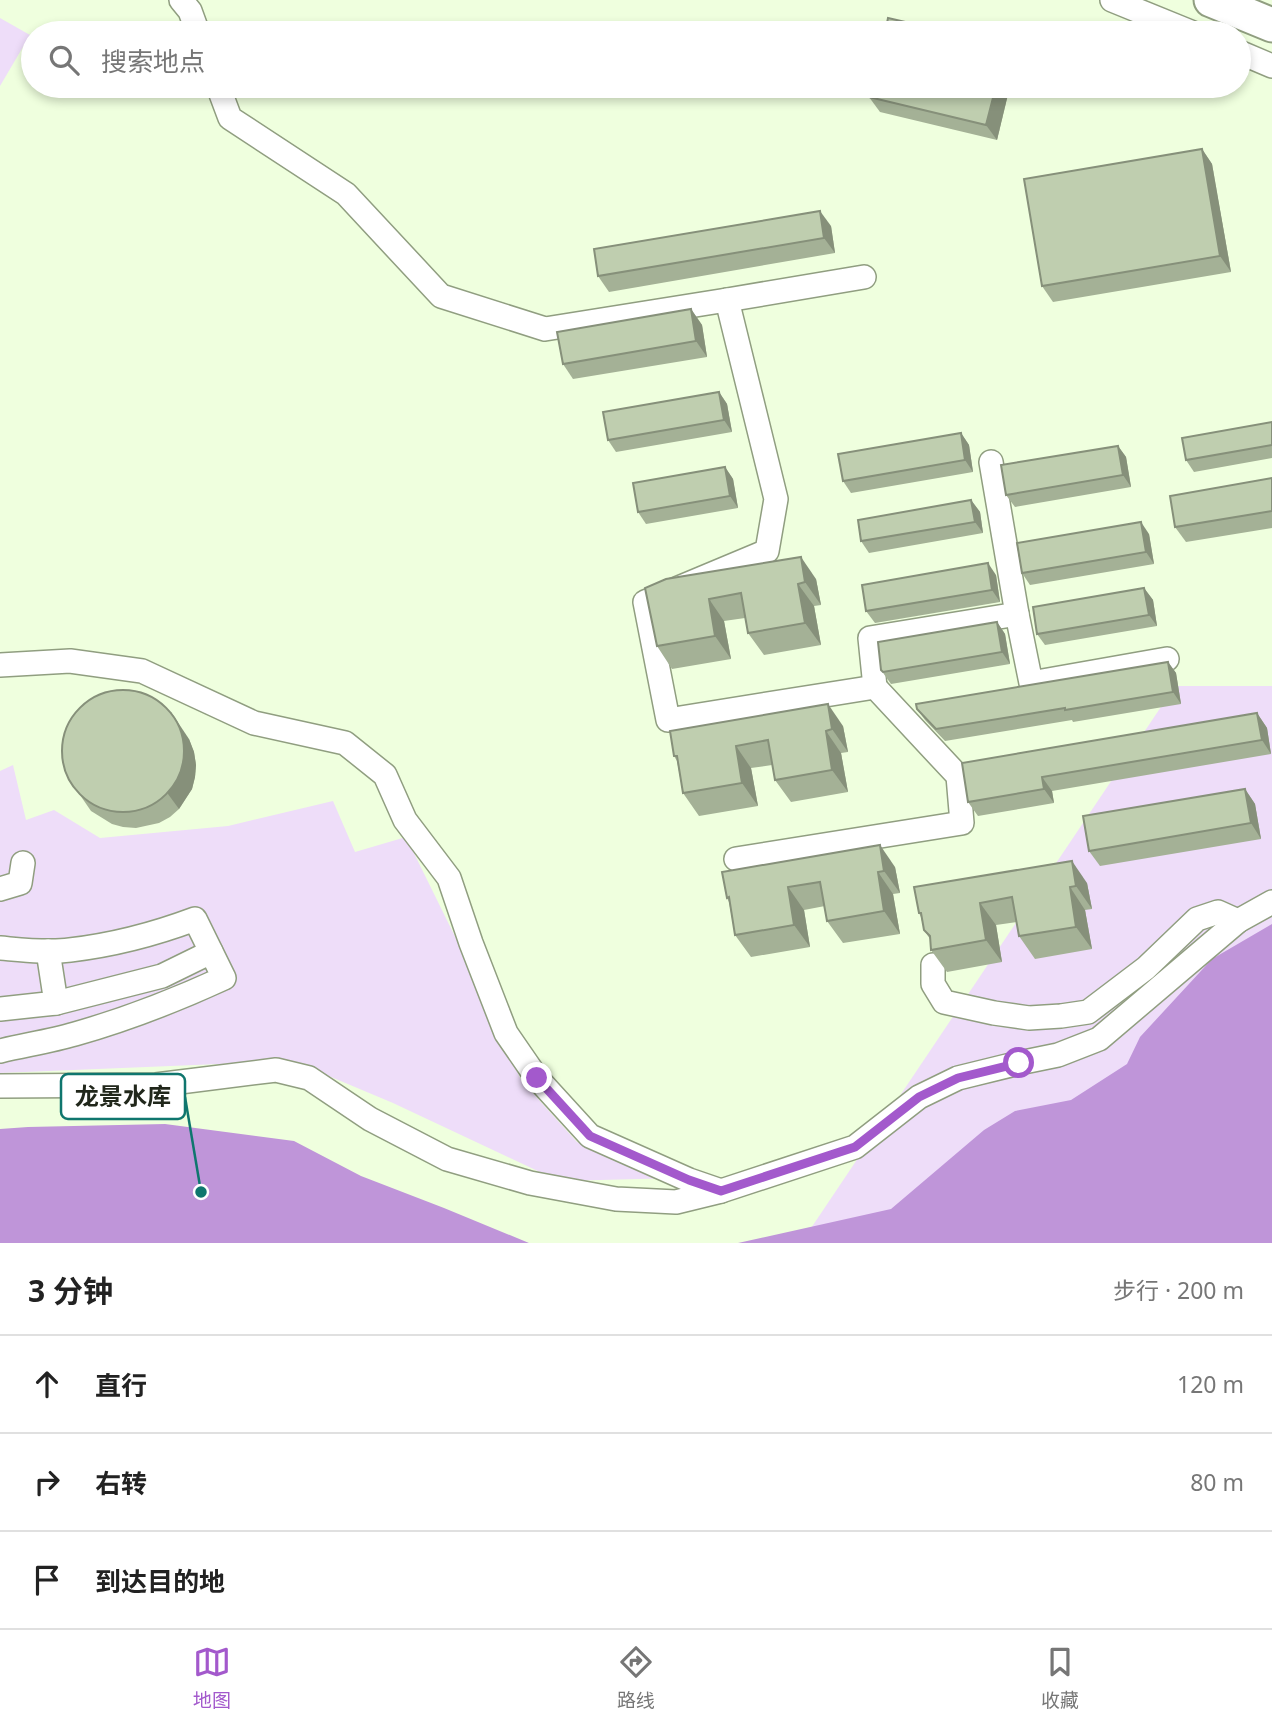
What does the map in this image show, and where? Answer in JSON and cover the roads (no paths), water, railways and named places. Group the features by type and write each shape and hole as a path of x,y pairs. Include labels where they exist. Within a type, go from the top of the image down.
{"highway":[{"path":"1211,0 1272,25"}],"street":[{"path":"181,0 194,21"},
{"path":"1111,0 1163,21"},
{"path":"1251,57 1272,66"},
{"path":"222,98 230,118 345,194 441,296 545,329 864,277"},
{"path":"727,300 776,499 767,551 645,602 668,720 875,687"},
{"path":"991,462 1031,683 1167,659"},
{"path":"736,859 962,823 958,776 875,687 870,638 1017,614"},
{"path":"0,665 71,661 142,671 254,723 345,743 385,775 405,820 449,878 506,1033 537,1078 590,1136 689,1180 721,1191"},
{"path":"0,889 20,883 23,863"},
{"path":"0,1062 2,1086 156,1085 276,1070 309,1078 370,1119 447,1159 530,1183 616,1199 676,1202 721,1191 855,1147 919,1097 958,1078 1058,1055 1099,1039 1238,921 1272,902"},
{"path":"933,965 933,984 944,1002 1029,1018 1061,1016 1088,1012 1146,968 1197,919 1219,912 1238,921"},
{"path":"0,948 70,950 157,933 195,919 224,978 173,1002 73,1035 0,1051"},
{"path":"48,951 56,1003"},
{"path":"0,1009 56,1003 162,976 211,952"},
{"path":"162,976 173,1002"}],"place":[{"name":"龙景水库","path":"201,1192"}]}
